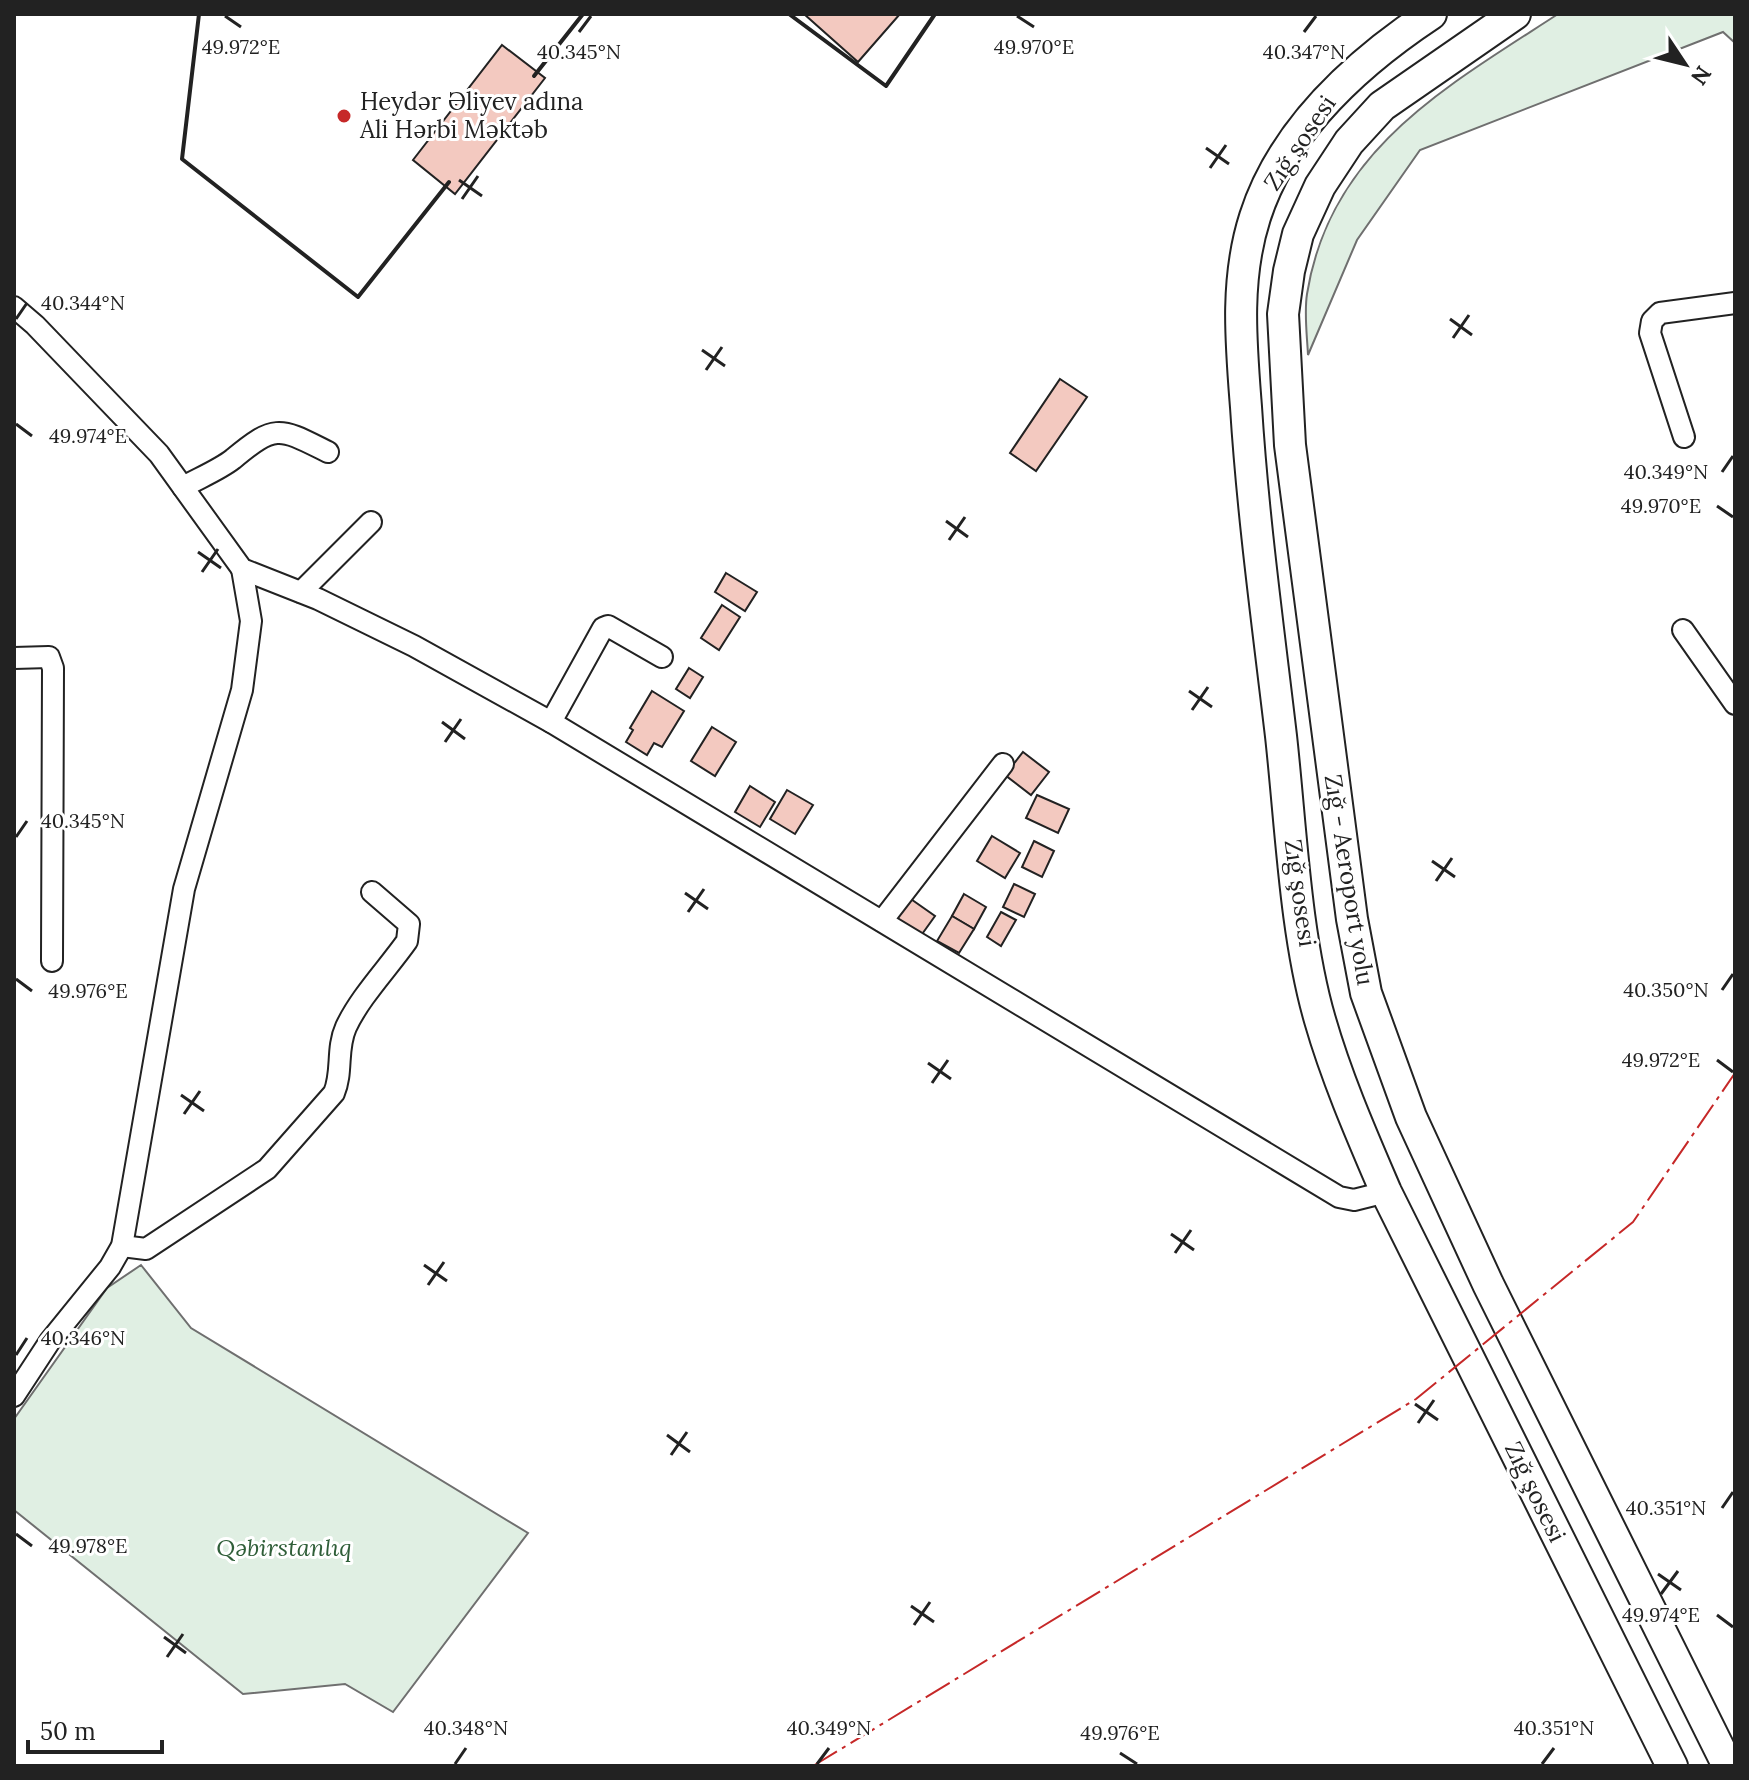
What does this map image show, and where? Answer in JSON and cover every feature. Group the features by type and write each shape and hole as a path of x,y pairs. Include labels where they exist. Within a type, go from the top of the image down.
{"highway":[{"name":"Zığ şosesi","path":"1431,14 1352,71 1314,114 1281,163 1256,214 1244,256 1240,314 1249,460 1302,924 1319,1017 1349,1104 1386,1192 1672,1766"},
{"name":"Zığ - Aeroport yolu","path":"1515,14 1382,106 1349,142 1320,186 1298,234 1283,314 1290,445 1352,919 1366,993 1382,1042 1411,1117 1488,1284 1728,1766"}],"street":[{"path":"1684,437 1650,333 1652,321 1660,313 1735,303"},
{"path":"14,307 159,454 242,569 251,621 242,690 184,889 122,1246 110,1267 50,1341 14,1396"},
{"path":"183,487 232,460 255,439 268,434 290,433 328,452"},
{"path":"301,592 371,522"},
{"path":"242,569 301,592 414,646 551,722 1339,1197 1354,1200 1386,1192"},
{"path":"551,722 603,628 608,626 662,657"},
{"path":"1683,630 1735,704"},
{"path":"14,658 49,657 53,668 52,961"},
{"path":"882,921 1003,764"},
{"path":"122,1246 146,1249 267,1169 334,1093 339,1082 340,1048 347,1026 407,941 409,924 372,892"}],"green space":[{"path":"1558,14 1735,14 1735,43 1723,32 1420,150 1357,240 1308,355 1306,301 1320,244 1340,200 1367,161 1399,127 1435,97"},
{"name":"Qəbirstanlıq","path":"141,1265 191,1328 528,1533 393,1712 345,1684 243,1694 14,1510 14,1419 107,1288"}],"building":[{"path":"804,14 900,14 858,62"},
{"path":"502,45 545,78 455,194 413,160"},
{"path":"1060,379 1087,397 1036,471 1010,453"},
{"path":"726,573 757,592 745,611 715,592"},
{"path":"722,605 740,617 719,650 701,638"},
{"path":"689,668 703,677 690,698 676,689"},
{"path":"652,691 684,711 662,747 654,743 647,755 626,742 633,730 630,728"},
{"path":"712,727 736,742 715,776 691,761"},
{"path":"1023,752 1049,772 1031,795 1005,775"},
{"path":"750,786 775,802 760,827 735,812"},
{"path":"787,790 813,805 795,834 770,819"},
{"path":"1037,795 1069,809 1058,833 1026,818"},
{"path":"992,836 1020,853 1005,878 977,861"},
{"path":"1034,841 1054,851 1042,877 1022,867"},
{"path":"1014,884 1035,894 1024,917 1003,907"},
{"path":"964,894 986,907 974,929 952,916"},
{"path":"908,897 935,916 920,937 893,919"},
{"path":"1001,912 1016,920 1001,946 987,937"},
{"path":"952,916 974,929 959,953 937,941"}],"wall":[{"path":"199,14 182,159 358,297 449,182"},
{"path":"534,76 583,14"},
{"path":"789,14 886,86 935,14"}],"power":[{"path":"813,1766 1416,1399 1633,1222 1735,1073"}],"place":[{"name":"Heydər Əliyev adına Ali Hərbi Məktəb","path":"344,116"}]}
